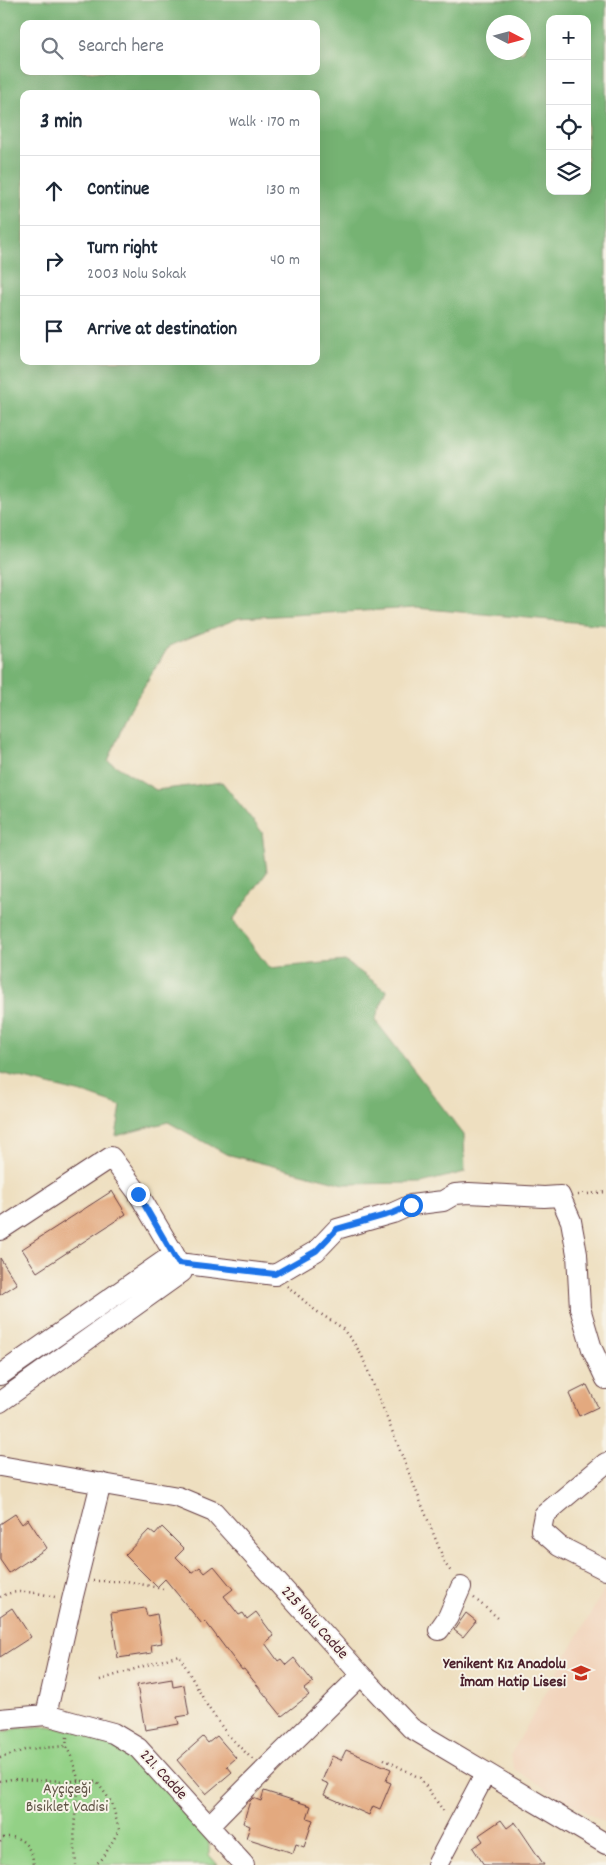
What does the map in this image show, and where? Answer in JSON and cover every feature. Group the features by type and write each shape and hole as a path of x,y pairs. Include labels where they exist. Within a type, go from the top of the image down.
{"street":[{"path":"0,1402 182,1272 176,1258 138,1194 111,1157 1,1226"},
{"path":"0,1375 176,1258 275,1274 316,1251 337,1229 393,1213 411,1205 443,1201 455,1194 469,1193 544,1197 560,1196 571,1221 577,1254 580,1308 592,1349 606,1379"},
{"path":"606,1463 544,1515 541,1530 559,1546 606,1570"},
{"name":"225 Nolu Cadde","path":"0,1466 178,1497 214,1512 411,1728 606,1844"},
{"path":"46,1715 101,1483"},
{"path":"439,1630 448,1617 461,1587"},
{"path":"210,1825 263,1770 361,1675"},
{"name":"221. Cadde","path":"0,1719 46,1715 112,1733 138,1748 210,1825 244,1865"},
{"path":"437,1865 486,1774"}],"path":[{"path":"560,1196 606,1192"},
{"path":"275,1274 316,1311 341,1327 354,1343 362,1356 446,1565 461,1587 498,1618"},
{"path":"0,1597 8,1593 41,1594 74,1591 127,1581 163,1589"},
{"path":"100,1680 179,1655 208,1707 227,1734 263,1770"},
{"path":"0,1758 28,1749 59,1745 66,1746 78,1778 74,1830 76,1865"},
{"path":"384,1759 420,1778 456,1828"},
{"path":"0,1781 12,1779 97,1782 112,1803 119,1830 103,1858 95,1865"},
{"path":"0,1842 3,1838 10,1836 18,1838 31,1852 34,1865"}],"shaded area":[{"name":"Yenikent Kız Anadolu İmam Hatip Lisesi","path":"604,1590 606,1591 606,1824 515,1770 510,1756"}],"green space":[{"path":"0,0 606,0 606,625 416,608 239,618 169,646 130,709 108,761 156,790 222,782 262,832 267,872 233,920 269,968 345,961 387,991 375,1020 464,1135 465,1172 421,1183 344,1184 226,1154 168,1122 116,1136 121,1106 86,1094 0,1073"},
{"name":"Ayçiçeği Bisiklet Vadisi","path":"48,1726 107,1737 161,1785 209,1839 209,1855 218,1865 0,1865 0,1733 19,1728"}],"building":[{"path":"112,1191 126,1214 37,1272 22,1249"},
{"path":"0,1258 17,1284 0,1295"},
{"path":"587,1385 598,1407 579,1416 569,1394"},
{"path":"15,1514 22,1524 28,1519 47,1548 9,1573 0,1560 0,1524"},
{"path":"162,1527 184,1549 176,1557 192,1573 200,1567 205,1573 214,1566 233,1589 224,1596 239,1615 243,1613 247,1619 256,1612 274,1636 265,1643 278,1661 281,1659 286,1665 294,1658 313,1682 304,1689 309,1695 282,1716 244,1669 242,1670 205,1621 202,1624 165,1579 157,1587 125,1555 149,1530 155,1535"},
{"path":"12,1608 31,1637 0,1657 0,1616"},
{"path":"145,1608 147,1616 157,1614 162,1643 151,1645 152,1653 118,1658 111,1613"},
{"path":"466,1613 476,1621 463,1637 454,1630"},
{"path":"172,1679 173,1687 184,1685 189,1715 177,1717 179,1724 145,1730 137,1685"},
{"path":"217,1736 236,1758 227,1766 232,1772 206,1794 177,1760 203,1737 208,1743"},
{"path":"346,1750 391,1769 386,1781 391,1783 380,1809 373,1806 369,1815 324,1795 329,1784 322,1781 332,1756 341,1760"},
{"path":"264,1791 311,1806 307,1818 313,1820 304,1847 296,1844 293,1853 246,1838 250,1826 243,1823 250,1801 253,1798 261,1801"},
{"path":"501,1820 507,1828 515,1822 544,1865 484,1865 473,1848 483,1841 479,1835"}],"place":[{"name":"Yenikent Kız Anadolu İmam Hatip Lisesi","path":"581,1673"}],"route":[{"path":"138,1194 178,1263 275,1274 316,1251 337,1229 393,1213 411,1205"}]}
